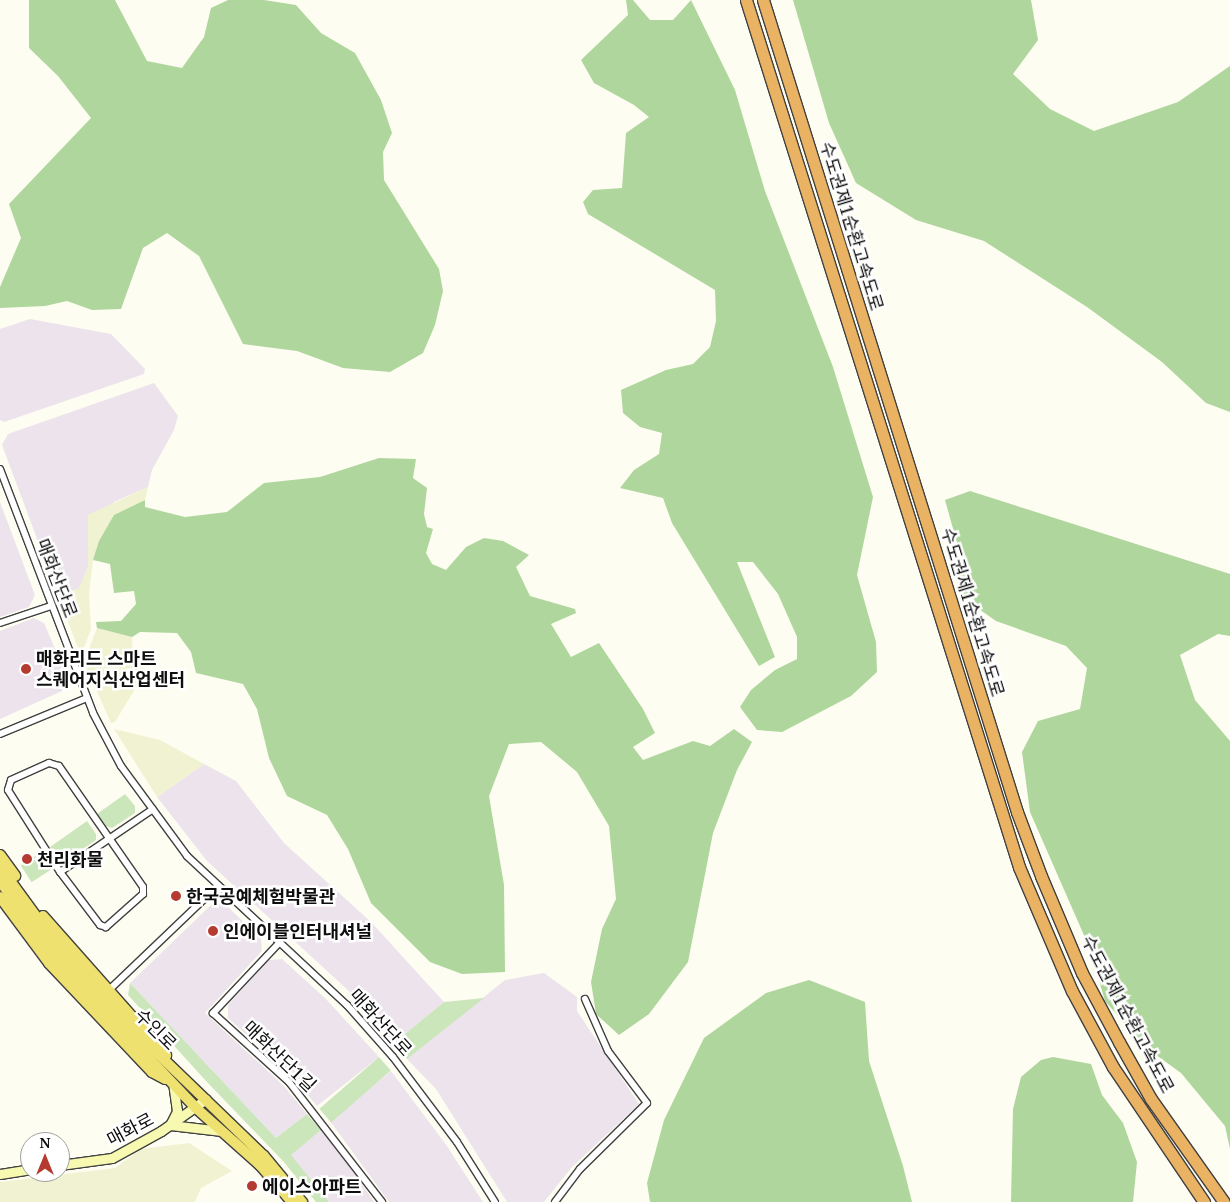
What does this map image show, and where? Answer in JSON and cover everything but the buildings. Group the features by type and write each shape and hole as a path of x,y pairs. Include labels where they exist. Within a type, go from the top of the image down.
{"highway":[{"name":"수도권제1순환고속도로","path":"746,0 1019,867 1072,991 1113,1067 1204,1202"},
{"name":"수도권제1순환고속도로","path":"763,0 1014,802 1040,876 1082,973 1119,1042 1152,1099 1224,1202"}],"main road":[{"path":"0,855 45,918 169,1058 179,1074"},
{"name":"수인로","path":"0,867 59,948 125,1022 264,1156 302,1202"},
{"name":"수인로","path":"0,881 55,956 196,1108 260,1166 292,1202"},
{"path":"0,897 49,963 85,1002 152,1072 173,1084"}],"street":[{"name":"매화산단로","path":"0,469 86,698 121,766 187,856 347,1005 393,1057 452,1135 495,1202"},
{"path":"0,623 50,606"},
{"path":"0,734 86,698"},
{"path":"55,763 109,839 144,891 112,924 106,927 100,925 60,872 8,790 11,780 55,763"},
{"path":"60,872 152,809"},
{"path":"109,990 218,886"},
{"name":"매화산단1길","path":"280,942 213,1013 290,1082 382,1202"},
{"path":"555,1202 580,1169 647,1104 608,1051 585,998"},
{"path":"173,1084 177,1111 170,1125 222,1131"},
{"name":"매화로","path":"70,1164 112,1158 170,1125 206,1099"},
{"path":"0,1174 20,1171"}],"shaded area":[{"path":"30,319 111,334 145,369 144,374 4,422 0,420 0,329"},
{"path":"154,383 178,416 174,430 152,470 148,487 114,502 89,544 88,567 79,589 58,595 2,445 8,434"},
{"path":"0,502 35,595 29,607 0,617"},
{"name":"매화리드 스마트 스퀘어지식산업센터","path":"34,618 44,623 67,677 62,691 0,719 0,631"},
{"path":"204,764 236,781 284,843 371,922 444,1002 394,1043 362,1003 207,861 157,797"},
{"path":"212,904 225,904 261,939 262,951 205,1013 284,1086 307,1114 276,1138 130,983"},
{"path":"282,959 326,999 379,1057 317,1106 291,1075 228,1018 228,1005 269,960"},
{"path":"544,973 577,997 577,1011 639,1104 572,1167 544,1202 507,1202 436,1089 407,1059 505,980"},
{"path":"391,1071 447,1146 483,1202 389,1202 330,1121"},
{"path":"321,1130 356,1175 374,1202 329,1202 290,1155"}],"green space":[{"path":"29,0 115,0 147,61 182,68 204,37 211,8 228,0 264,0 296,5 321,33 355,53 381,100 392,133 383,152 384,180 439,269 443,291 435,325 423,353 390,372 343,368 297,351 243,344 199,256 167,233 143,248 121,309 92,310 67,301 45,306 0,308 0,287 21,238 9,204 91,118 58,76 29,48"},
{"path":"626,0 633,0 650,20 673,20 691,0 735,90 765,191 833,367 873,497 857,575 876,642 877,672 851,696 782,732 757,730 740,707 751,690 775,670 797,659 797,637 778,594 753,562 737,562 775,657 759,666 672,523 663,498 620,488 634,470 659,454 662,433 640,427 623,413 621,390 666,370 693,364 710,347 716,321 715,290 588,214 583,202 593,190 622,188 626,133 649,117 634,105 594,83 581,60 628,15"},
{"path":"793,0 1031,0 1038,40 1013,74 1050,109 1094,131 1178,102 1230,66 1230,412 1206,403 1162,362 1087,307 984,241 916,220 856,183 829,123"},
{"path":"379,458 416,459 413,478 427,488 424,514 427,527 433,529 426,553 432,564 446,570 466,547 484,538 503,541 529,555 516,567 530,596 575,609 576,613 551,624 571,657 599,643 643,709 655,733 633,747 643,760 693,741 710,746 734,729 752,742 737,770 713,833 688,962 649,1014 619,1035 596,1014 591,982 602,929 616,899 609,826 577,772 541,742 509,744 489,796 504,885 505,972 462,974 430,962 371,903 348,849 327,815 287,796 269,758 257,709 243,684 196,673 191,652 177,633 140,632 132,637 97,628 96,622 121,621 136,604 134,591 114,593 110,564 93,560 99,541 114,515 145,500 145,507 185,517 227,512 264,483 320,477"},
{"path":"148,487 145,500 114,515 93,560 89,593 91,629 81,656 58,595 79,588 88,567 88,515"},
{"path":"970,491 1230,574 1230,636 1218,634 1180,655 1195,700 1230,741 1230,1149 1225,1126 1181,1073 1145,1047 1105,1001 1090,949 1030,812 1022,752 1038,721 1080,709 1087,668 1066,646 996,621 959,595 959,550 945,500"},
{"path":"97,628 132,637 133,662 141,664 148,676 135,689 115,722 111,723 84,662"},
{"path":"114,729 160,740 204,764 157,797"},
{"path":"125,794 135,806 135,813 112,828 106,826 97,814"},
{"path":"87,821 96,834 96,840 65,861 58,859 50,847"},
{"path":"40,853 51,870 32,882 21,866"},
{"path":"809,980 865,1002 869,1061 903,1166 912,1202 650,1202 647,1183 664,1120 704,1038 766,993"},
{"path":"130,983 276,1138 307,1114 321,1130 291,1155 329,1202 316,1202 283,1161 206,1081 128,995"},
{"path":"484,998 407,1059 394,1043 444,1002"},
{"path":"379,1057 391,1071 331,1122 319,1109"},
{"path":"1053,1057 1091,1064 1102,1095 1123,1123 1137,1162 1133,1202 1011,1202 1013,1109 1021,1077 1041,1060"},
{"path":"189,1143 232,1171 201,1188 195,1202 0,1202 0,1182 20,1180 20,1182 70,1182 70,1173 115,1168 141,1149"}],"place":[{"name":"매화리드 스마트 스퀘어지식산업센터","path":"26,669"},
{"name":"천리화물","path":"27,859"},
{"name":"한국공예체험박물관","path":"176,896"},
{"name":"인에이블인터내셔널","path":"213,931"},
{"name":"에이스아파트","path":"252,1186"}]}
